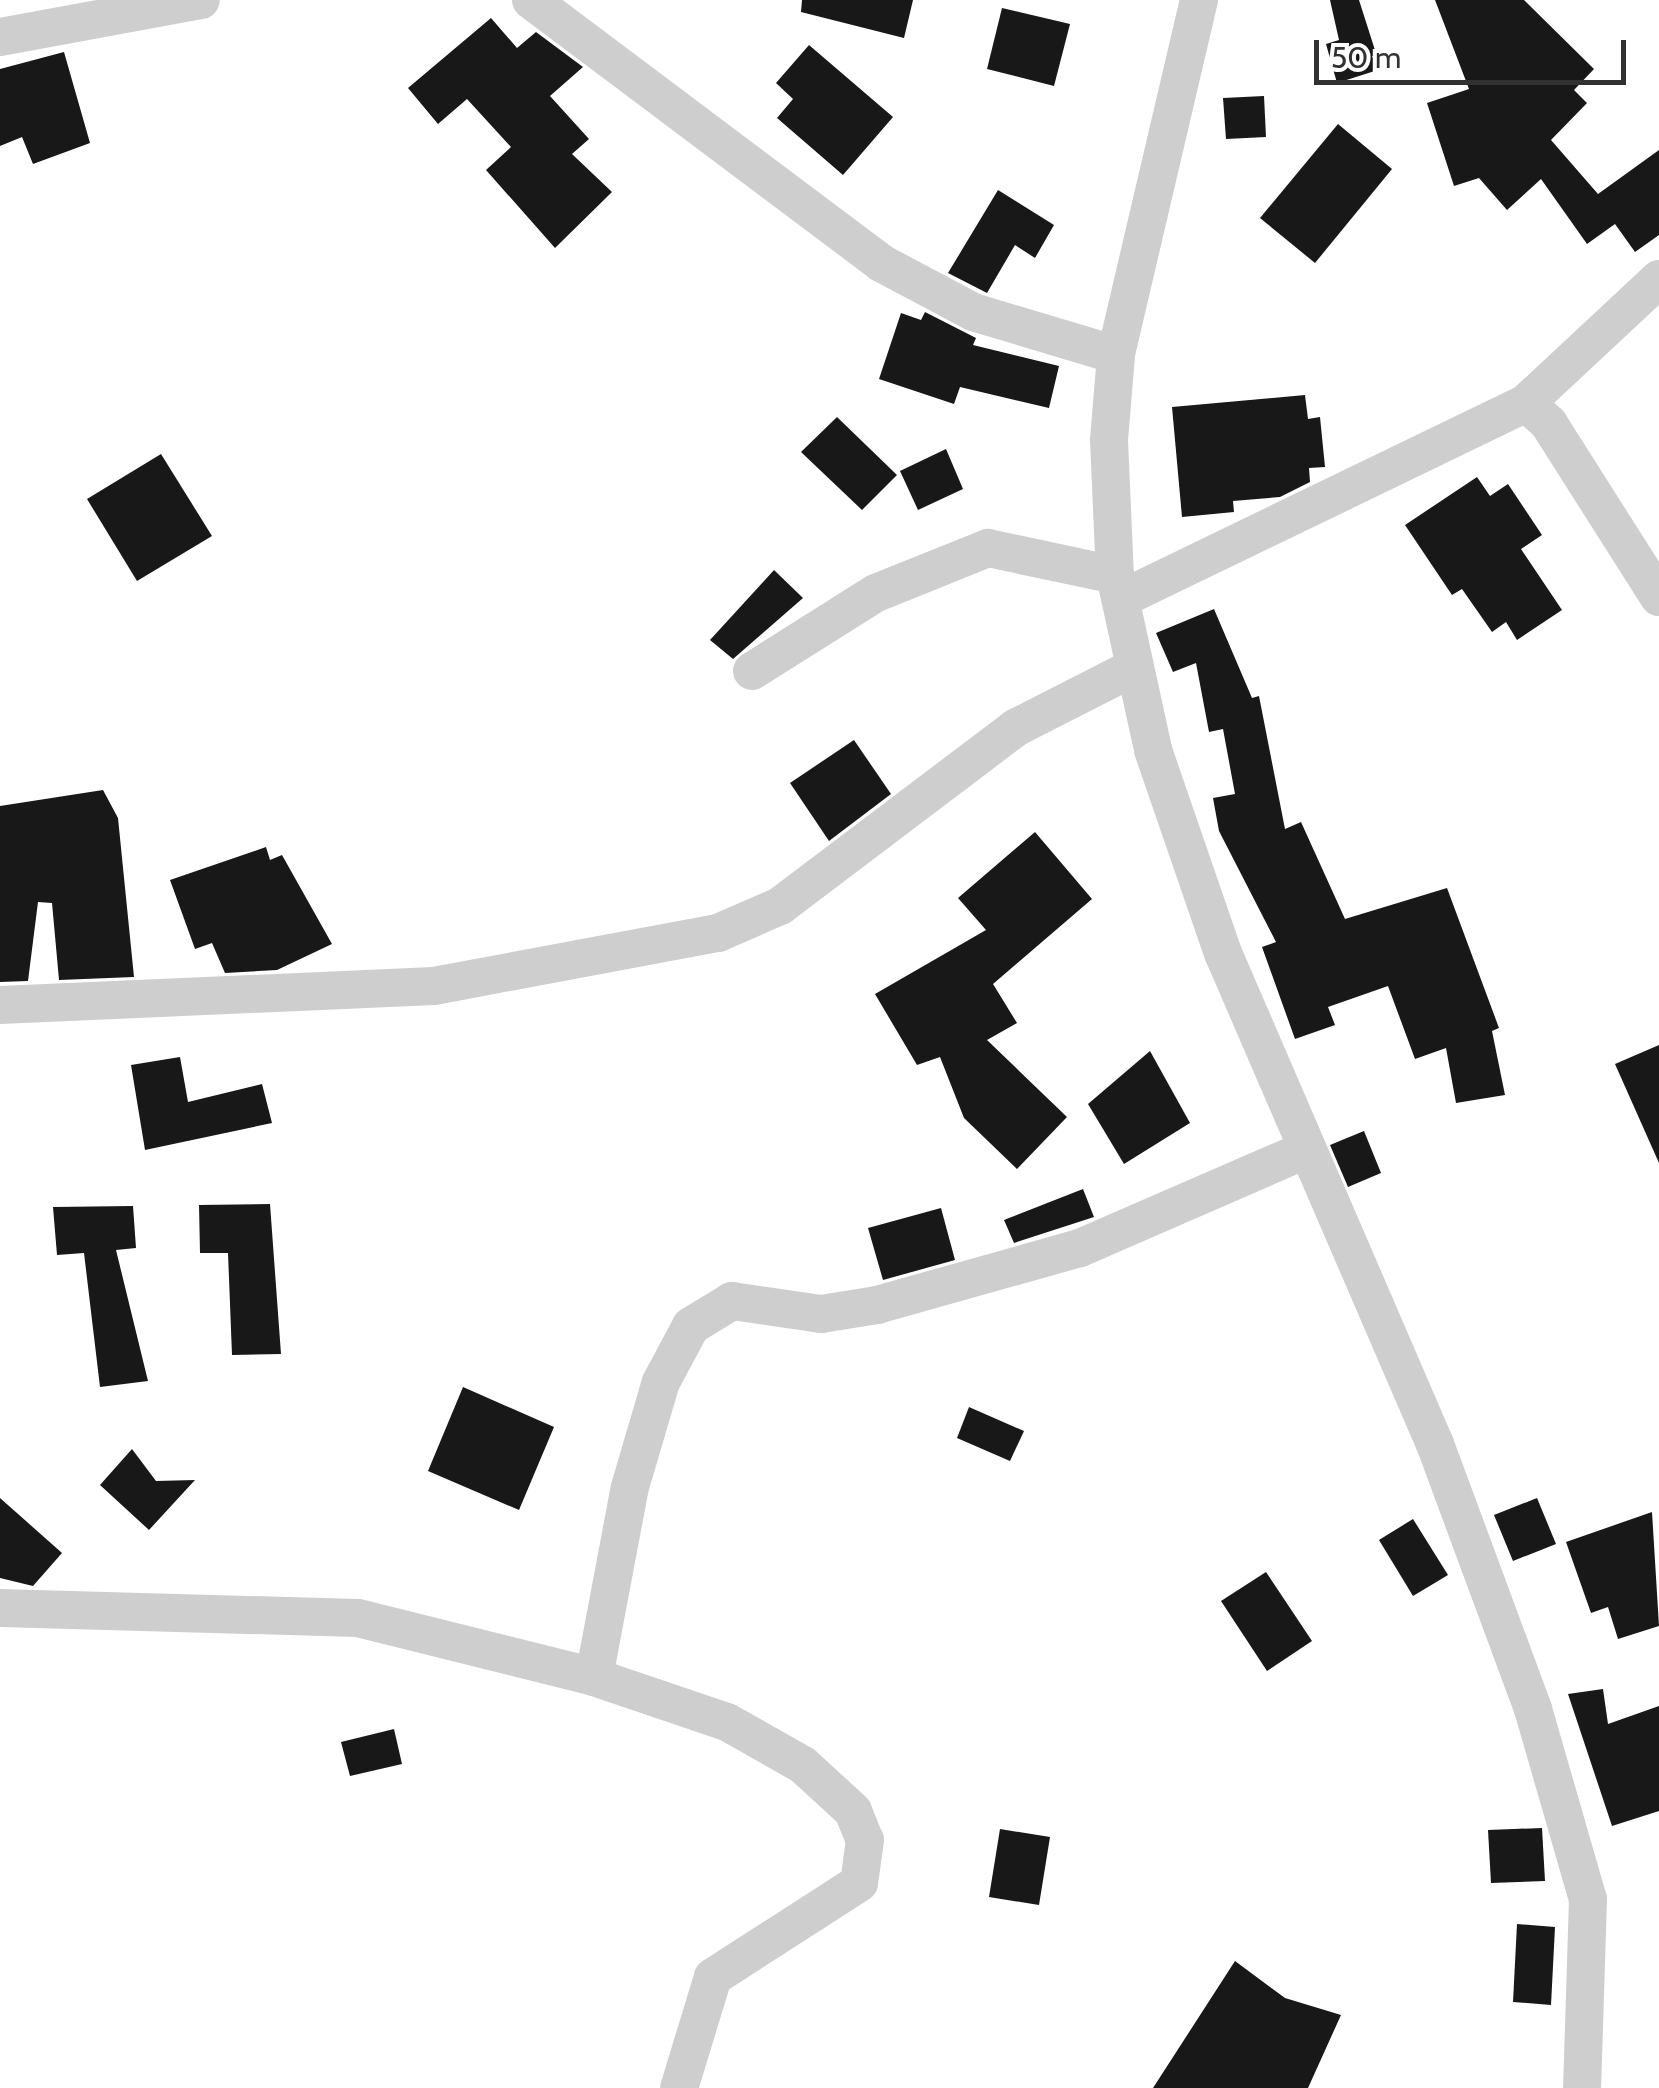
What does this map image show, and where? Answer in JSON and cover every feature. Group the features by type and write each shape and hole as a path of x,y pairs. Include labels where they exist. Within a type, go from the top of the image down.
{"street":[{"path":"0,37 201,0"},
{"path":"531,0 881,263 974,312 1116,355"},
{"path":"1199,0 1116,355 1108,440 1118,587 1133,668 1223,953 1303,1151 1435,1444 1533,1708 1588,1899 1582,2088"},
{"path":"752,671 876,593 988,548 1118,587 1526,404 1659,279"},
{"path":"1526,404 1549,424 1659,597"},
{"path":"0,1005 434,986 718,933 780,906 1015,728 1133,668"},
{"path":"594,1677 630,1488 661,1382 692,1326 732,1302 821,1314 877,1305 1080,1248 1303,1151"},
{"path":"0,1608 358,1618 594,1677 727,1722 803,1765 853,1811 864,1840 860,1883 713,1977 679,2088"}],"building":[{"path":"802,0 913,0 904,38 801,12"},
{"path":"1330,0 1359,0 1381,69 1337,83 1326,44 1339,40"},
{"path":"1435,0 1524,0 1594,69 1574,90 1587,103 1551,140 1598,194 1659,150 1659,235 1635,252 1615,224 1587,244 1541,179 1507,210 1479,178 1454,186 1427,103 1469,89"},
{"path":"1002,8 1070,24 1054,86 987,69"},
{"path":"491,18 517,48 536,32 583,67 550,96 589,139 572,154 612,192 555,248 486,170 511,147 467,99 438,124 408,88"},
{"path":"809,45 893,117 843,175 777,118 793,99 776,83"},
{"path":"64,52 90,143 33,164 22,137 0,146 0,69"},
{"path":"1264,96 1266,137 1226,139 1223,98"},
{"path":"1338,124 1392,169 1315,263 1260,218"},
{"path":"998,190 1054,225 1035,258 1015,245 987,293 948,273"},
{"path":"925,312 976,338 973,345 1059,366 1049,408 960,387 954,404 879,379 901,313 921,320"},
{"path":"1305,395 1308,419 1320,417 1325,467 1309,468 1310,482 1280,497 1233,501 1234,512 1182,517 1172,407"},
{"path":"837,417 897,475 862,510 801,452"},
{"path":"946,449 963,489 918,510 900,471"},
{"path":"161,454 212,536 137,581 87,499"},
{"path":"1477,477 1490,496 1508,484 1542,535 1521,549 1562,610 1517,640 1506,622 1492,632 1462,589 1452,595 1405,525"},
{"path":"774,570 803,598 733,659 710,640"},
{"path":"1214,609 1252,698 1259,696 1285,829 1301,822 1345,919 1447,888 1499,1028 1492,1031 1505,1095 1456,1103 1446,1048 1415,1059 1388,986 1328,1007 1335,1025 1295,1039 1262,947 1276,942 1219,831 1213,798 1235,794 1223,729 1209,732 1196,663 1173,672 1156,633"},
{"path":"854,740 891,794 829,841 790,783"},
{"path":"103,790 118,818 134,977 59,980 52,903 38,902 28,981 0,982 0,806"},
{"path":"1035,832 1092,899 993,984 1017,1023 987,1040 1067,1117 1017,1169 964,1118 940,1057 917,1065 875,994 986,930 958,898"},
{"path":"266,847 270,860 282,855 332,944 277,970 225,973 212,943 195,949 170,880"},
{"path":"1659,1045 1659,1163 1615,1064"},
{"path":"1150,1051 1190,1123 1124,1164 1088,1104"},
{"path":"180,1057 188,1102 262,1084 272,1123 145,1150 131,1065"},
{"path":"1364,1131 1381,1173 1348,1187 1330,1145"},
{"path":"1083,1189 1094,1217 1014,1243 1004,1220"},
{"path":"270,1204 281,1354 232,1355 228,1253 200,1253 199,1205"},
{"path":"133,1206 136,1248 116,1250 148,1381 100,1387 84,1253 57,1255 53,1207"},
{"path":"941,1208 955,1260 883,1280 868,1228"},
{"path":"463,1387 554,1427 519,1510 428,1471"},
{"path":"969,1407 1024,1431 1010,1461 957,1438"},
{"path":"132,1449 156,1481 195,1480 149,1530 100,1485"},
{"path":"0,1498 62,1553 33,1586 0,1578"},
{"path":"1537,1498 1556,1544 1513,1561 1494,1515"},
{"path":"1652,1512 1659,1626 1618,1639 1608,1607 1591,1613 1566,1542"},
{"path":"1413,1519 1448,1575 1413,1596 1379,1540"},
{"path":"1266,1572 1312,1641 1267,1671 1221,1601"},
{"path":"1603,1689 1608,1724 1659,1706 1659,1811 1612,1826 1568,1694"},
{"path":"394,1729 402,1764 350,1776 341,1742"},
{"path":"1542,1828 1545,1881 1491,1883 1488,1830"},
{"path":"1000,1829 1050,1837 1039,1905 989,1897"},
{"path":"1517,1924 1555,1927 1551,2005 1513,2002"},
{"path":"1235,1961 1285,1998 1341,2015 1308,2088 1153,2088"}]}
